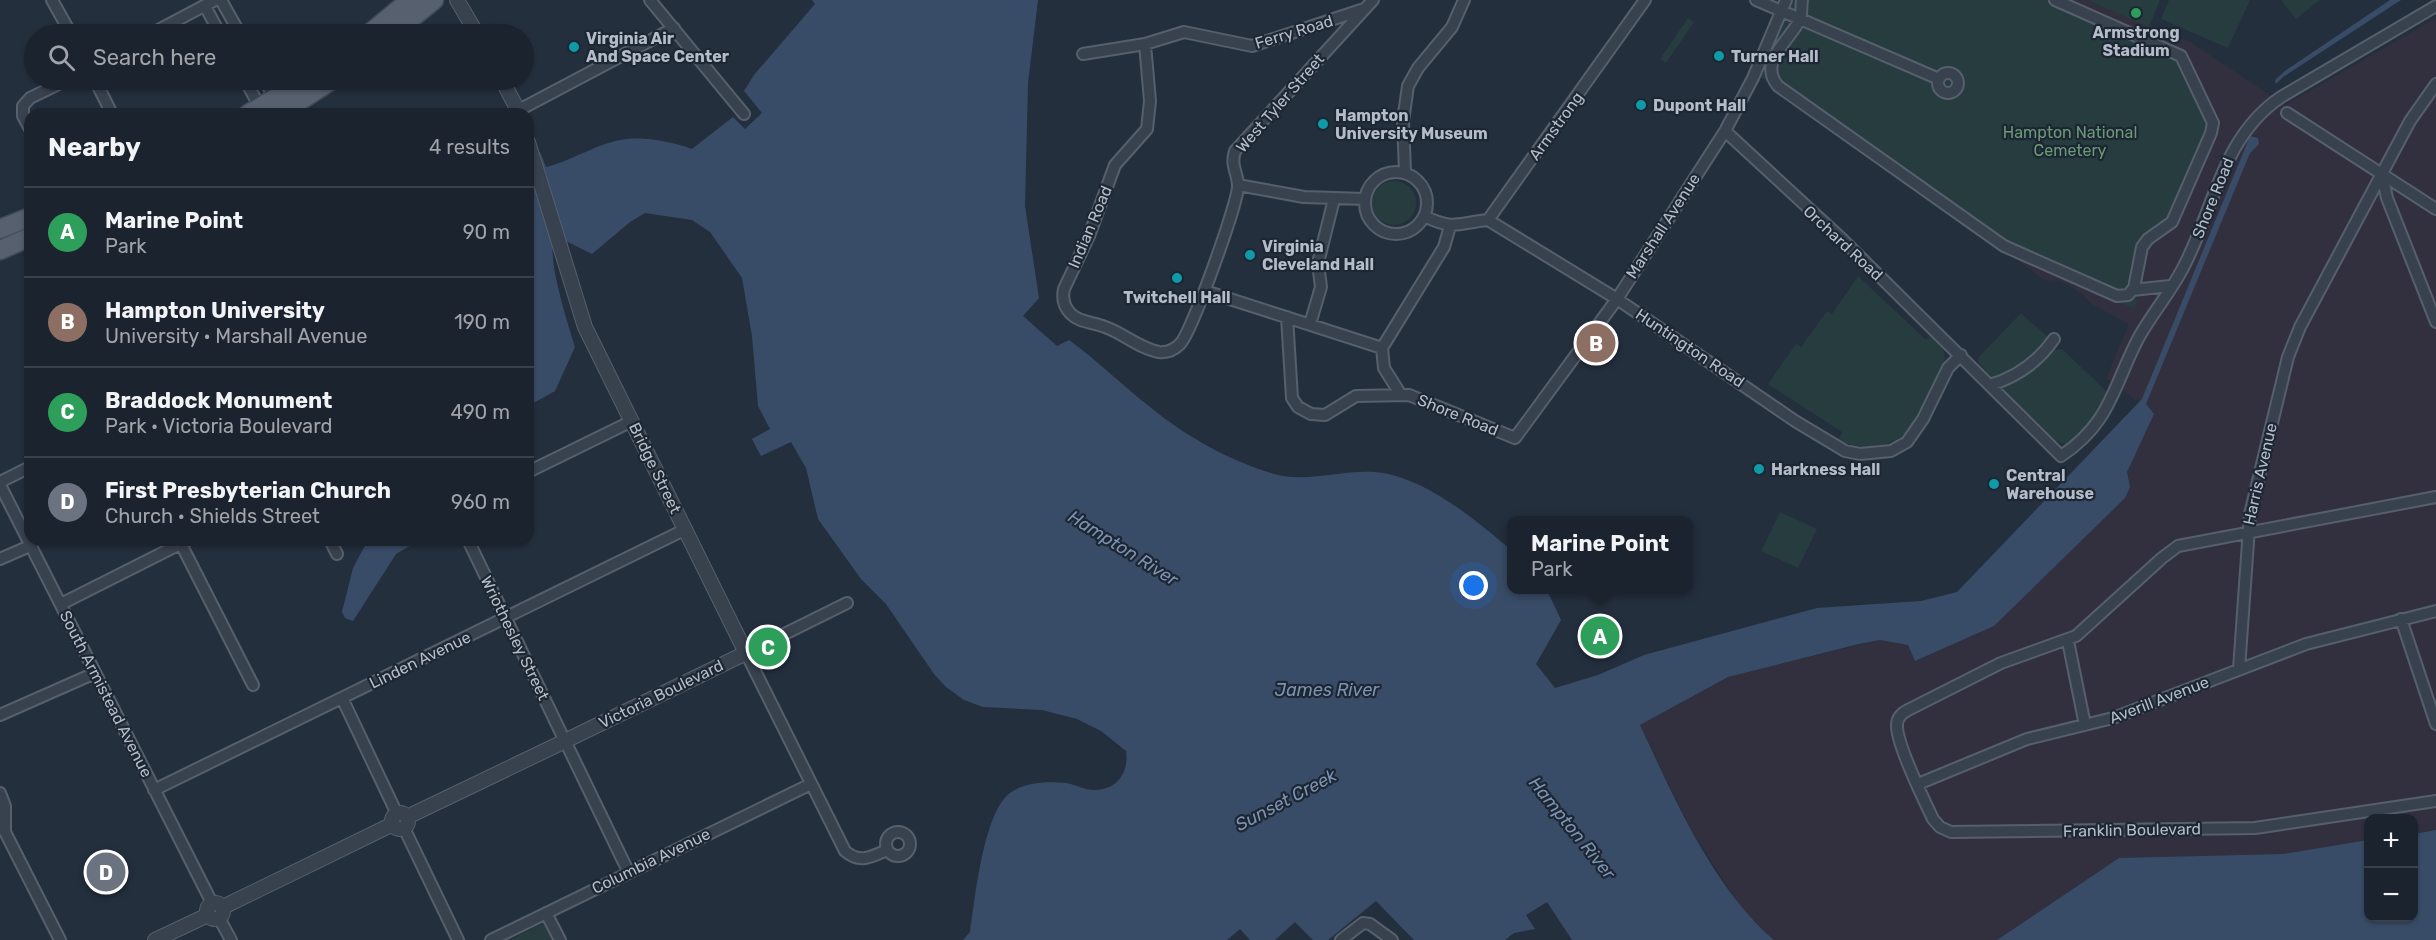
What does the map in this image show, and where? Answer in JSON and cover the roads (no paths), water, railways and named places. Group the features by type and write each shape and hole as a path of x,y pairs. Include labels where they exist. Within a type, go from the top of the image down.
{"main road":[{"path":"381,24 410,0"},
{"path":"404,24 434,0"},
{"path":"271,108 293,90"},
{"path":"272,108 311,90"},
{"path":"0,229 24,219"},
{"path":"0,250 24,240"}],"street":[{"path":"52,0 65,24"},
{"path":"170,24 215,0"},
{"path":"221,0 234,24"},
{"path":"457,0 471,24"},
{"path":"650,0 744,114"},
{"name":"West Tyler Street","path":"1170,351 1179,345 1188,333 1205,291 1238,185 1232,165 1235,151 1373,0"},
{"path":"1405,172 1403,121 1408,86 1418,68 1452,27 1464,0"},
{"name":"Armstrong","path":"1488,220 1645,0"},
{"path":"1756,0 1939,79"},
{"name":"Marshall Avenue","path":"1515,438 1617,299 1725,131 1753,78 1786,0"},
{"path":"1802,0 1800,19 1781,44 1772,64 1771,72 1778,86 2004,246 2117,296 2123,297 2132,290 2170,286"},
{"path":"2055,0 2181,56 2213,123 2211,133 2172,222 2148,239 2142,247 2132,290"},
{"path":"205,6 215,24"},
{"name":"Shore Road","path":"2061,456 2077,445 2099,422 2139,337 2185,265 2232,150 2254,118 2286,93 2436,6"},
{"name":"Ferry Road","path":"1083,54 1145,44 1190,32 1252,46 1365,9"},
{"path":"527,108 674,28"},
{"name":"Indian Road","path":"1145,44 1149,91 1148,129 1115,165 1089,236 1064,289 1063,298 1069,312 1079,319 1106,327 1150,350 1170,351"},
{"name":"Harris Avenue","path":"1897,724 1904,712 2001,663 2068,641 2083,631 2174,548 2247,532 2270,428 2295,337 2410,121 2436,84"},
{"path":"24,118 23,106 30,99 48,90"},
{"path":"99,90 109,108"},
{"path":"253,90 266,108"},
{"path":"266,90 268,108"},
{"path":"508,90 518,108"},
{"path":"2287,112 2436,209"},
{"name":"Orchard Road","path":"1725,131 1843,240 2061,456"},
{"name":"Bridge Street","path":"534,161 585,327 845,851 854,859 864,860 887,850"},
{"path":"1394,171 1405,172 1420,182 1425,190 1427,208 1424,216 1409,231 1387,233 1370,220 1365,199 1374,180 1394,171"},
{"path":"2382,174 2387,198 2436,322"},
{"path":"1238,185 1334,200 1365,199"},
{"path":"1310,324 1321,287 1317,264 1332,217 1334,200"},
{"path":"1424,216 1444,226 1488,220"},
{"name":"Huntington Road","path":"1488,220 1617,299 1795,421 1845,451 1860,454 1897,450 1907,442 1923,419 1948,368 1960,355"},
{"path":"1401,395 1384,368 1382,348 1444,247 1450,226"},
{"path":"1205,291 1382,348"},
{"name":"Shore Road","path":"1287,317 1292,398 1298,407 1311,414 1325,414 1356,396 1409,395 1515,438"},
{"path":"1990,385 2011,379 2025,369 2054,339"},
{"path":"534,469 632,422"},
{"path":"0,483 24,470"},
{"name":"South Armistead Avenue","path":"0,483 24,530"},
{"path":"2239,669 2247,532 2436,497"},
{"name":"Linden Avenue","path":"154,790 686,529"},
{"path":"0,559 30,546"},
{"name":"South Armistead Avenue","path":"32,546 231,940"},
{"path":"61,604 177,546"},
{"path":"187,546 253,685"},
{"path":"333,546 337,554"},
{"name":"Wriothesley Street","path":"471,546 628,872"},
{"name":"Victoria Boulevard","path":"155,940 847,603"},
{"name":"Averill Avenue","path":"1918,784 2027,739 2121,715 2315,641 2436,611"},
{"path":"2401,619 2436,724"},
{"path":"2068,641 2085,725"},
{"path":"0,715 95,673"},
{"path":"342,698 459,940"},
{"name":"Franklin Boulevard","path":"1897,724 1900,741 1936,824 1944,830 1959,833 2255,828 2436,801"},
{"name":"Columbia Avenue","path":"496,939 628,872 811,784"},
{"path":"0,794 5,807 2,833 60,940"},
{"path":"546,913 560,940"},
{"path":"1341,940 1363,923 1371,924 1392,940"}],"water":[{"name":"James River","path":"812,0 1038,0 1028,83 1025,206 1039,298 1023,316 1057,346 1069,340 1178,428 1241,462 1257,469 1286,476 1311,477 1362,472 1392,475 1429,490 1465,513 1507,547 1507,594 1549,594 1561,620 1536,664 1555,688 1598,675 1644,655 1817,608 1921,601 1957,592 2142,399 2250,136 2258,138 2259,144 2250,153 2146,404 2154,414 2127,472 2130,487 2125,498 1994,626 1915,661 1908,645 1880,640 1728,677 1640,725 1681,811 1713,868 1752,918 1774,940 1572,940 1547,902 1526,915 1535,929 1514,933 1505,940 1414,940 1376,901 1328,940 1313,940 1295,922 1275,940 1250,940 1240,929 1227,940 963,940 970,932 987,837 1001,803 1016,789 1037,783 1067,783 1094,790 1110,787 1124,773 1126,751 1101,731 1077,719 1042,710 983,707 964,700 946,687 934,674 886,604 861,579 818,519 806,468 791,442 761,456 752,439 770,429 758,406 752,336 742,278 710,232 692,220 645,213 630,222 592,254 566,241 554,240 553,262 563,308 575,347 555,391 534,403 534,154 540,152 546,167 606,144 627,139 660,141 692,149 733,117 745,129 762,113 744,91 754,75 815,4"},
{"path":"2390,0 2401,0 2283,77 2276,84 2275,80 2285,71"},
{"path":"365,546 410,546 396,554 353,621 345,618 342,612 353,568"},
{"path":"2436,830 2436,940 1997,940 2119,858 2283,854 2364,841 2364,922 2418,922 2418,833"}],"place":[{"name":"Armstrong Stadium","path":"2136,13"},
{"name":"Virginia Air And Space Center","path":"574,47"},
{"name":"Turner Hall","path":"1719,56"},
{"name":"Dupont Hall","path":"1641,105"},
{"name":"Hampton University Museum","path":"1323,124"},
{"name":"Virginia Cleveland Hall","path":"1250,255"},
{"name":"Twitchell Hall","path":"1177,278"},
{"name":"Hampton University","path":"1596,343"},
{"name":"Harkness Hall","path":"1759,469"},
{"name":"Central Warehouse","path":"1994,484"},
{"name":"Marine Point","path":"1600,636"},
{"name":"Braddock Monument","path":"768,647"},
{"name":"First Presbyterian Church","path":"106,872"}],"park label":[{"name":"Hampton National Cemetery","path":"2070,141"}],"water label":[{"name":"Hampton River","path":"1123,548"},
{"name":"Sunset Creek","path":"1286,800"},
{"name":"Hampton River","path":"1572,828"}]}
